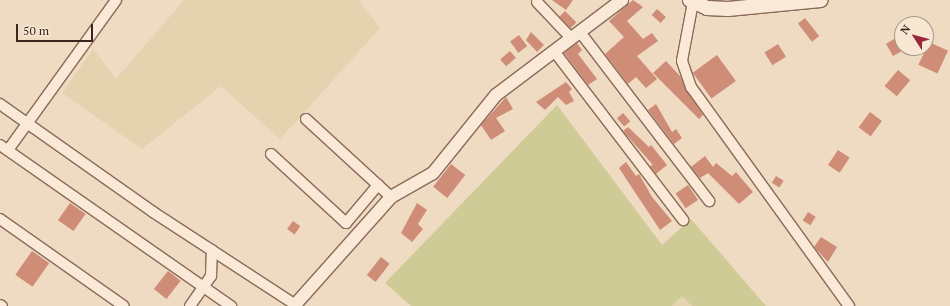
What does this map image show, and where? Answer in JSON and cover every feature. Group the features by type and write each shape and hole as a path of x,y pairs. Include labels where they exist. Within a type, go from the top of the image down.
{"main road":[{"path":"692,1 728,9 821,0"}],"street":[{"path":"116,0 27,123 4,147 231,306"},
{"path":"0,104 295,306 391,197 433,173 496,95 622,0"},
{"path":"692,1 682,61 690,87 849,306"},
{"path":"537,2 575,35 709,201"},
{"path":"554,51 683,220"},
{"path":"306,119 391,197"},
{"path":"271,154 346,224 378,185"},
{"path":"0,219 124,306"},
{"path":"190,306 211,276 212,250"}],"shaded area":[{"path":"184,0 358,0 380,28 280,139 221,86 142,149 62,93 93,49 116,79"},
{"path":"557,105 662,245 691,219 766,306 692,306 682,296 672,306 411,306 385,283"},
{"path":"682,296 692,306 672,306"}],"building":[{"path":"552,0 573,0 566,10"},
{"path":"633,0 643,7 627,21 643,39 652,33 658,41 637,56 657,79 646,88 636,77 628,84 605,54 624,37 609,21"},
{"path":"657,9 666,17 661,23 652,15"},
{"path":"565,11 576,22 571,28 559,17"},
{"path":"805,18 819,36 812,42 798,24"},
{"path":"531,32 544,45 537,52 526,40"},
{"path":"519,35 527,46 518,53 510,41"},
{"path":"894,39 894,55 893,56 886,44"},
{"path":"577,43 582,50 578,54 597,79 588,85 564,53"},
{"path":"778,44 786,57 772,65 764,52"},
{"path":"934,44 948,51 937,74 918,65 922,56 934,56"},
{"path":"510,51 516,58 506,66 500,60"},
{"path":"717,55 736,81 712,99 693,73"},
{"path":"666,61 680,76 703,115 699,119 653,73"},
{"path":"898,70 910,80 897,96 885,86"},
{"path":"566,82 572,89 569,92 574,101 566,105 558,97 545,110 536,102"},
{"path":"506,97 513,109 496,118 505,131 491,140 481,125"},
{"path":"656,104 672,132 676,129 682,138 674,144 648,110"},
{"path":"870,112 882,121 871,136 859,127"},
{"path":"623,113 630,121 624,127 617,118"},
{"path":"628,127 649,147 651,145 667,165 656,174 650,166 653,165 623,131"},
{"path":"838,150 850,158 840,173 828,165"},
{"path":"705,156 713,167 716,163 732,176 736,172 753,192 739,204 708,173 700,178 691,167"},
{"path":"626,162 636,176 639,174 652,197 672,221 660,230 619,168"},
{"path":"451,164 465,175 447,198 433,187"},
{"path":"776,176 784,181 779,188 772,183"},
{"path":"688,185 698,200 686,208 676,193"},
{"path":"70,203 86,214 74,231 58,220"},
{"path":"417,203 427,210 418,224 423,229 412,242 401,233"},
{"path":"808,212 816,217 810,225 803,220"},
{"path":"293,221 300,226 294,234 287,229"},
{"path":"821,237 837,247 828,262 814,247"},
{"path":"32,251 49,263 33,287 15,275"},
{"path":"381,257 390,264 376,282 367,275"},
{"path":"168,271 181,281 166,299 154,289"}]}
